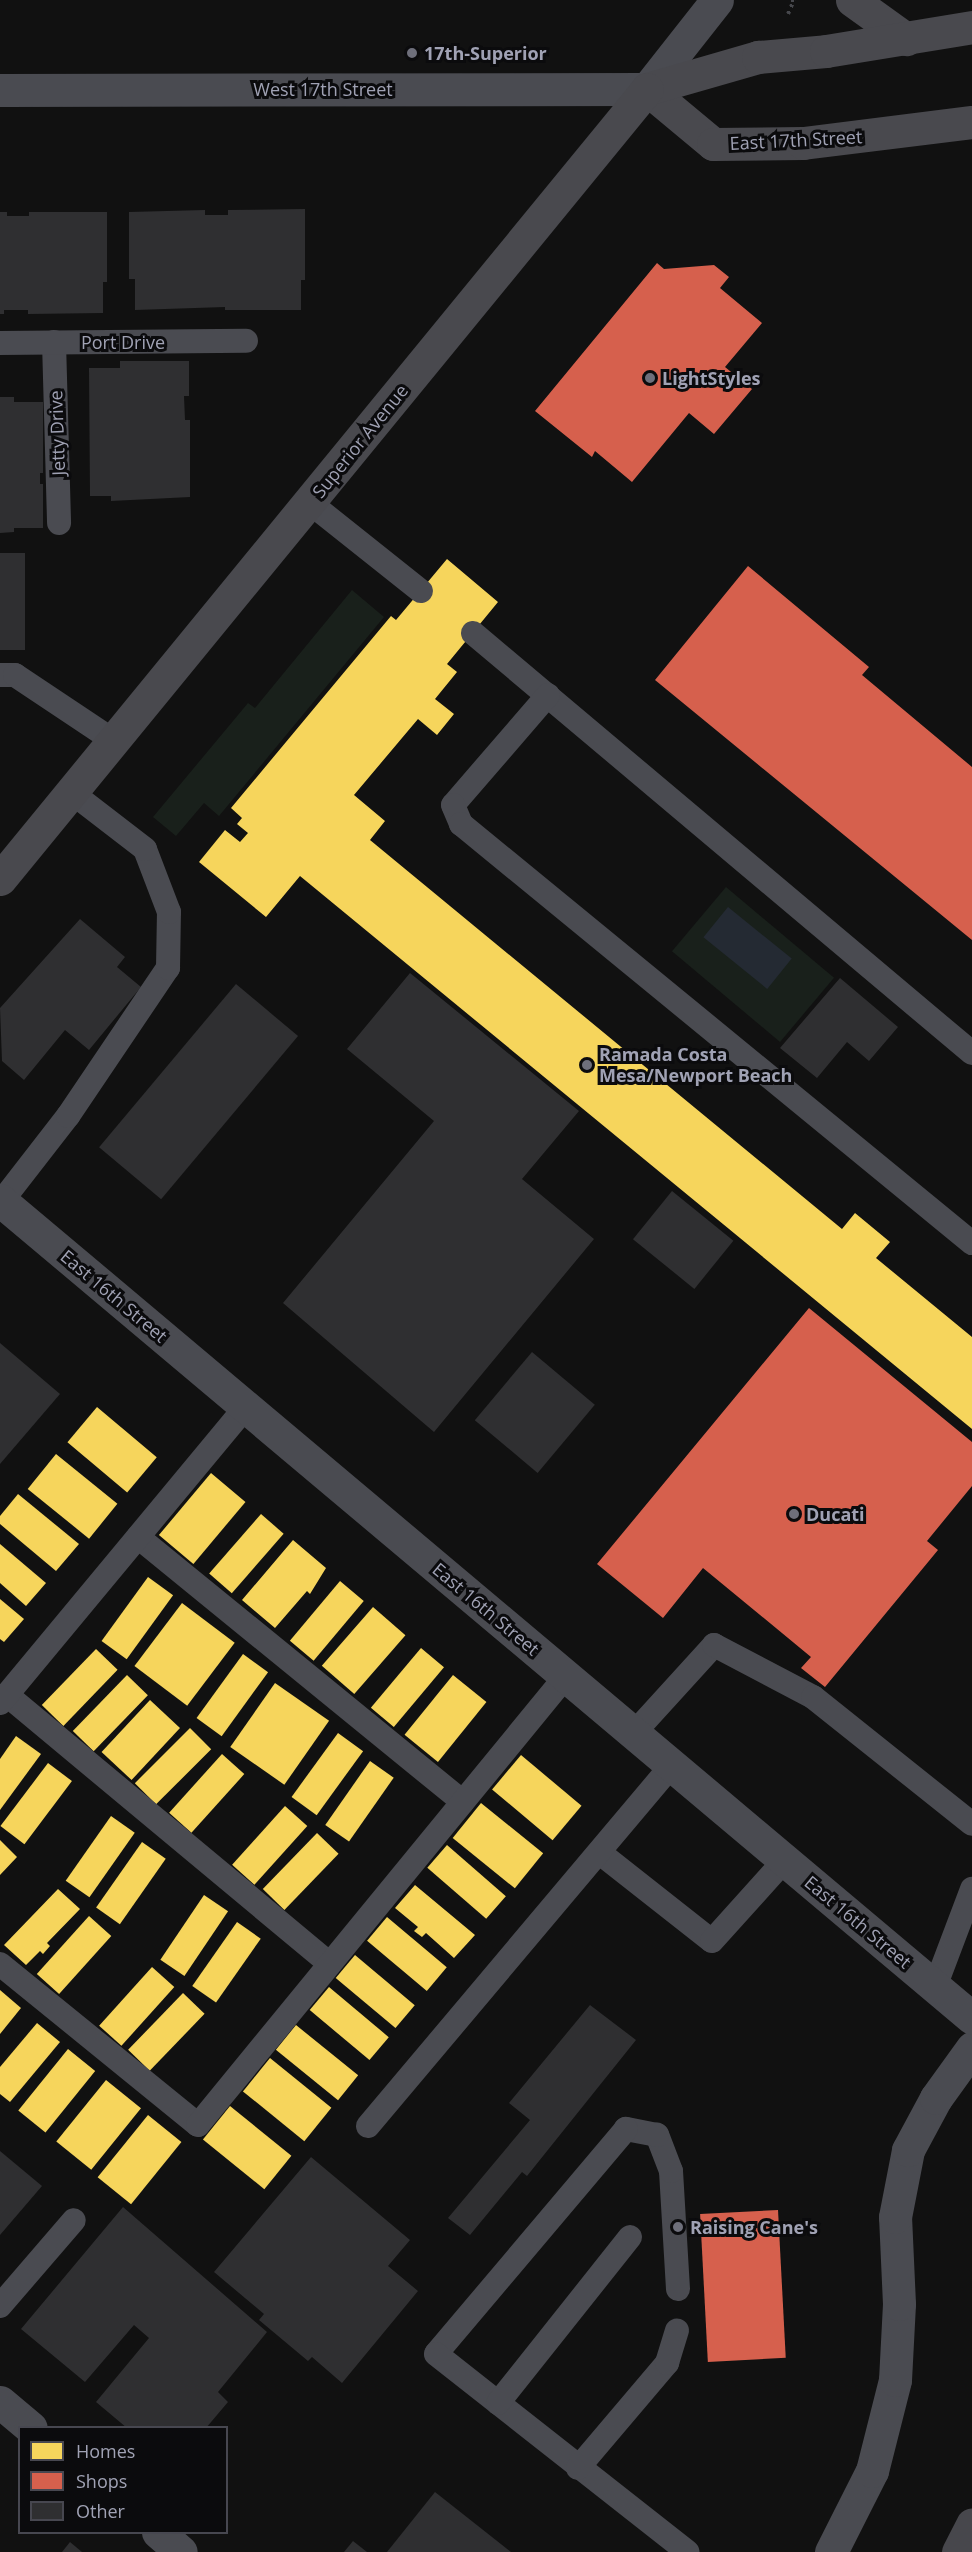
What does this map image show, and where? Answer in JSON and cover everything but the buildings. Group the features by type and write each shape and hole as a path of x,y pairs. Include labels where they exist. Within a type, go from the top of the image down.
{"highway":[{"path":"958,2552 972,2524"}],"main road":[{"path":"852,0 906,39"},
{"path":"647,88 758,57 906,39 972,27"},
{"name":"East 17th Street","path":"647,88 713,144 803,143 972,122"},
{"name":"Superior Avenue","path":"0,879 647,88"}],"street":[{"name":"Superior Avenue","path":"647,88 717,0"},
{"name":"West 17th Street","path":"0,90 647,88"},
{"name":"East 16th Street","path":"1,1201 972,2018"},
{"path":"831,2552 872,2471 895,2380 899,2304 895,2217 908,2150 936,2098 972,2048"},
{"path":"0,2402 30,2426"}],"lane":[{"name":"Port Drive","path":"0,343 246,341"},
{"name":"Jetty Drive","path":"54,342 59,523"},
{"path":"309,502 420,591"},
{"path":"473,633 972,1053"},
{"path":"0,675 15,675 114,741"},
{"path":"548,695 453,805 460,824 972,1243"},
{"path":"1,1201 68,1116 168,968 169,912 145,849 71,792"},
{"path":"246,1407 3,1699 330,1964"},
{"path":"138,1537 463,1802"},
{"path":"633,1733 714,1644 813,1697 972,1824"},
{"path":"0,1964 198,2125 566,1676"},
{"path":"368,2126 672,1765"},
{"path":"600,1853 712,1941 786,1860"},
{"path":"935,1987 972,1889"},
{"path":"678,2289 671,2171 657,2135 626,2129 436,2354 578,2468 688,2552"},
{"path":"0,2306 74,2220"},
{"path":"498,2403 630,2237"},
{"path":"578,2468 667,2363 677,2331"}],"path":[{"path":"786,18 795,0 790,0"}],"shaded area":[{"path":"352,590 384,617 219,816 204,803 176,836 153,817 248,703 255,708"},
{"path":"726,887 834,978 780,1042 672,951"},
{"path":"728,907 792,959 767,989 703,937"}],"place":[{"name":"17th-Superior","path":"412,53"},
{"name":"LightStyles","path":"650,378"},
{"name":"Ramada Costa Mesa/Newport Beach","path":"587,1065"},
{"name":"Ducati","path":"794,1514"},
{"name":"Raising Cane's","path":"678,2227"}]}
